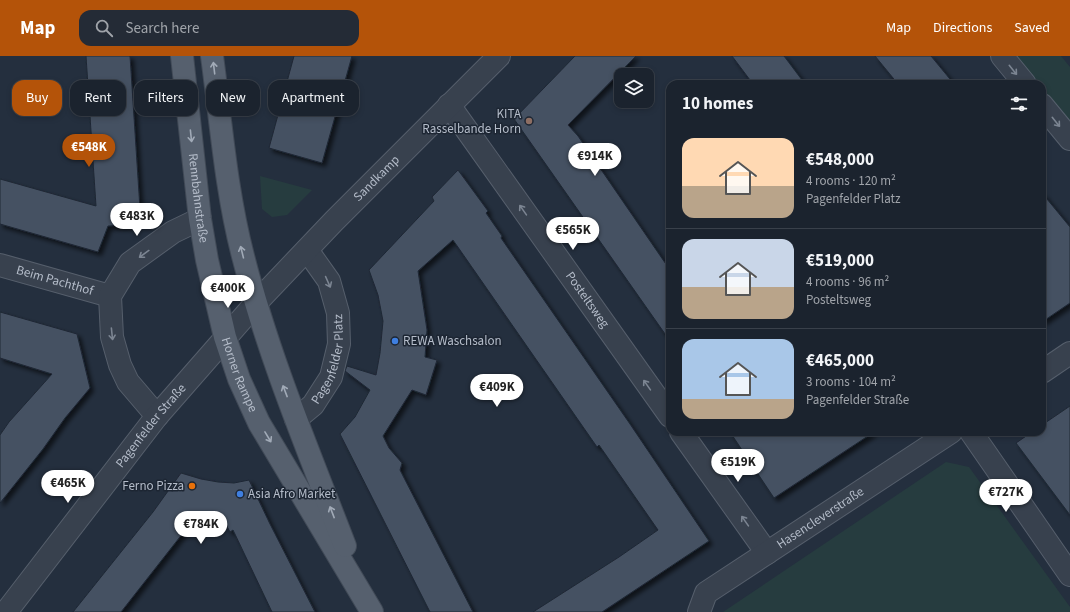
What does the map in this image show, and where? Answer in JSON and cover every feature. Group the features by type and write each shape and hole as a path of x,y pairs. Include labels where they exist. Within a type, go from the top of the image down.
{"main road":[{"name":"Rennbahnstraße","path":"182,56 200,219 207,260 226,337"},
{"path":"212,56 232,206 256,303"},
{"name":"Horner Rampe","path":"256,303 280,377 369,606"},
{"name":"Horner Rampe","path":"226,337 239,379 259,423 369,606"}],"street":[{"name":"Sandkamp","path":"256,303 499,56"},
{"path":"1002,56 1022,80"},
{"name":"Posteltsweg","path":"449,106 666,410"},
{"path":"1046,110 1070,139"},
{"path":"157,416 128,382 120,365 112,337 110,296 130,264 173,232 200,219"},
{"name":"Pagenfelder Platz","path":"296,419 313,404 331,377 339,344 338,313 329,281 307,250"},
{"name":"Beim Pachthof","path":"0,265 110,296"},
{"name":"Horner Rampe","path":"226,337 256,303"},
{"name":"Pagenfelder Straße","path":"6,612 157,416 226,337"},
{"path":"1046,369 1070,353"},
{"path":"684,436 767,553"},
{"name":"Hasencleverstraße","path":"698,612 706,593 945,436"},
{"path":"974,436 1070,575"}],"green space":[{"path":"1011,56 1061,56 1070,67 1070,126 1046,98 1046,80 1032,80"},
{"path":"260,176 312,190 287,215 272,217 262,209"},
{"path":"946,462 969,467 1070,607 1070,612 723,612"}],"building":[{"path":"86,56 130,56 140,209 128,210 129,225 108,226 98,252 0,224 0,179 96,206 90,116 126,116 126,80 88,80"},
{"path":"294,56 352,56 345,80 287,80"},
{"path":"575,56 636,56 624,68 614,68 614,78 568,125 578,136 666,264 666,335 514,119"},
{"path":"732,56 784,56 802,80 750,80"},
{"path":"875,56 931,56 951,80 895,80"},
{"path":"278,116 335,116 322,163 269,148"},
{"path":"458,170 488,211 486,213 502,236 501,238 709,541 602,612 533,612 658,530 599,445 597,447 453,240 418,271 427,330 425,357 437,360 426,395 412,390 383,436 389,448 402,463 400,470 473,612 430,612 340,434 355,417 370,390 345,371 347,366 376,375 380,353 383,321 378,295 369,270 434,201 432,197"},
{"path":"1046,198 1070,227 1070,303 1046,319"},
{"path":"0,312 77,334 90,388 0,503 0,435 9,422 52,374 0,358"},
{"path":"1070,406 1070,515 1016,443 1026,436 1046,436 1046,422"},
{"path":"733,436 868,436 774,498"},
{"path":"181,473 218,482 234,483 249,480 315,612 272,612 233,530 230,532 224,521 213,519 194,519 121,612 73,612 153,512"}],"place":[{"name":"KITA Rasselbande Horn","path":"529,121"},
{"name":"REWA Waschsalon","path":"395,341"},
{"name":"Ferno Pizza","path":"192,486"},
{"name":"Asia Afro Market","path":"240,494"}]}
